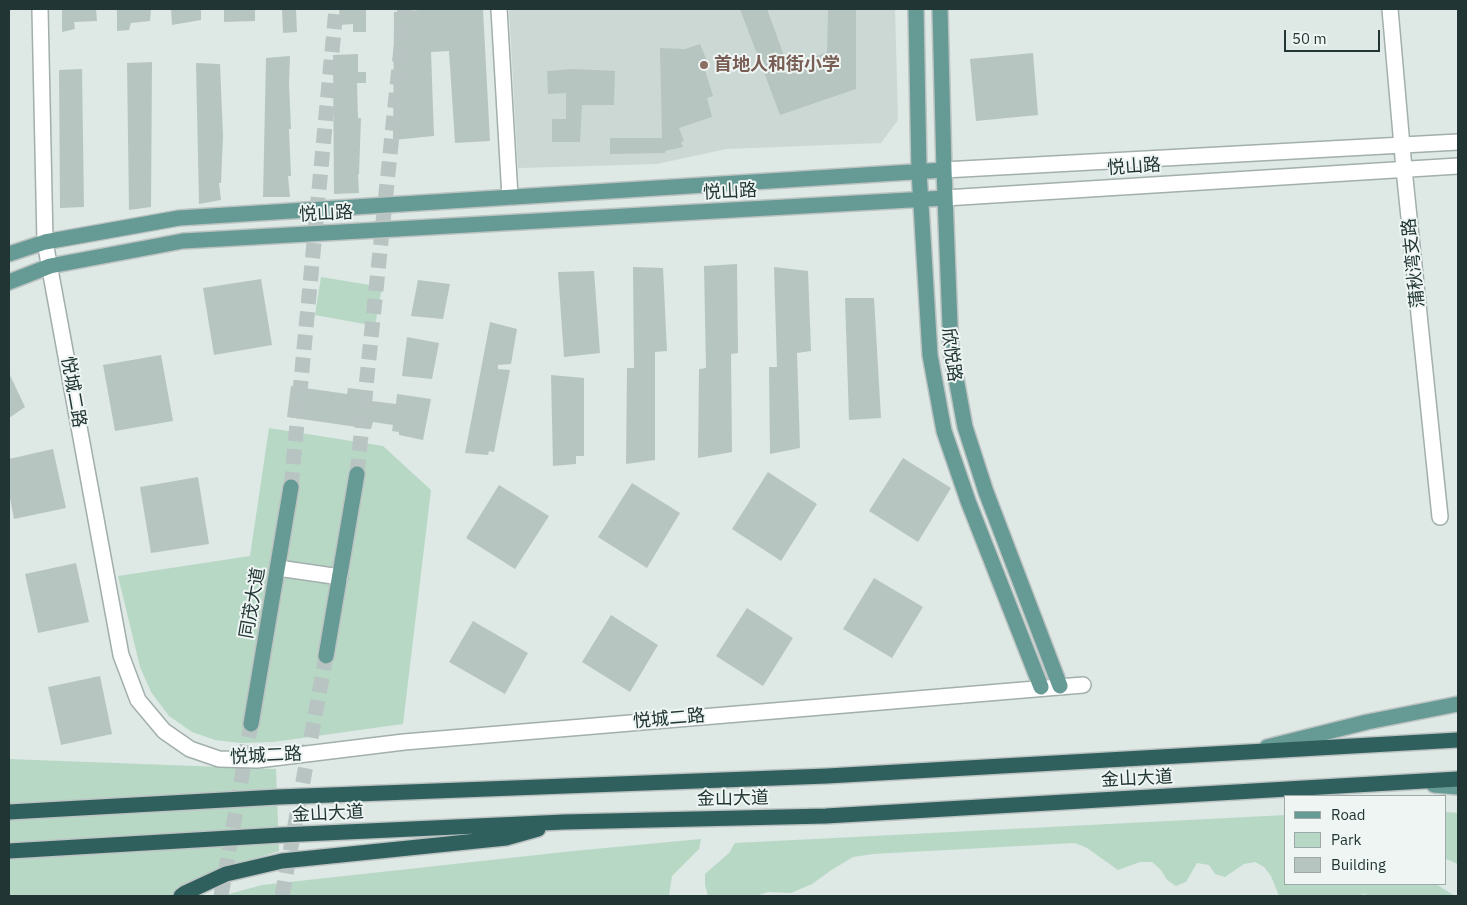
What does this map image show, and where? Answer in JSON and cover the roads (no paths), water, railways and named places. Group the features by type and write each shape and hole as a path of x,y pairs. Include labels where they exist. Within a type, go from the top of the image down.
{"highway":[{"name":"金山大道","path":"9,812 278,797 827,776 1458,740"},
{"name":"金山大道","path":"9,851 281,835 564,822 826,816 1458,779"},
{"path":"181,896 226,874 282,861 506,838 564,822"}],"main road":[{"name":"欣悦路","path":"916,9 919,171 930,355 944,431 968,502 1041,687"},
{"name":"欣悦路","path":"940,9 951,351 965,427 986,492 1060,686"},
{"name":"悦山路","path":"9,254 45,242 179,218 944,170"},
{"name":"悦山路","path":"9,282 50,266 183,241 945,198"},
{"path":"326,656 357,474"},
{"name":"同茂大道","path":"251,724 291,488"},
{"path":"1248,752 1367,722 1458,704"},
{"path":"1403,782 1458,787"}],"street":[{"name":"悦城二路","path":"40,9 45,242 120,655 138,700 164,731 190,749 219,759 257,760 404,742 1041,687 1083,685"},
{"path":"498,9 510,197"},
{"name":"蒲秋湾支路","path":"1390,9 1404,169 1440,517"},
{"name":"悦山路","path":"944,170 1458,142"},
{"name":"悦山路","path":"945,198 1458,166"},
{"path":"278,568 340,577"}],"tunnel":[{"path":"291,487 336,9"},
{"path":"357,474 405,9"},
{"path":"282,896 326,656"},
{"path":"221,896 251,724"}],"place":[{"name":"首地人和街小学","path":"704,65"}]}
